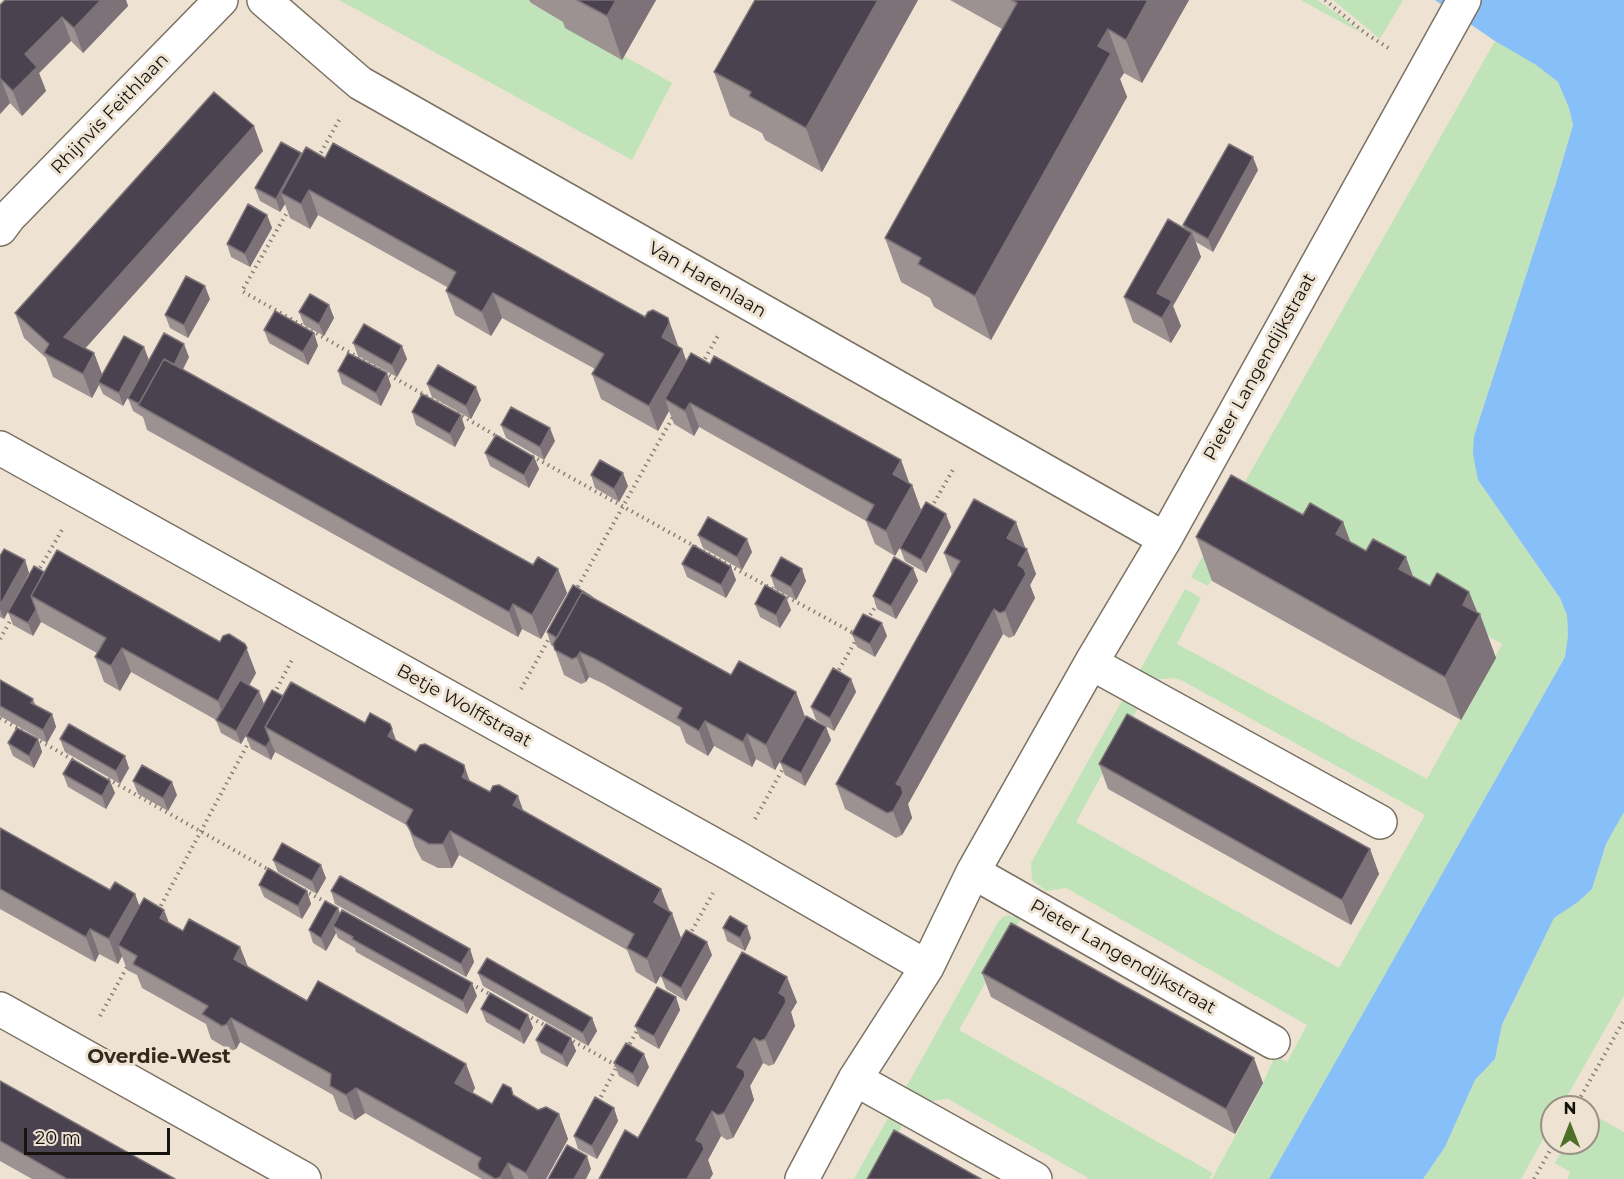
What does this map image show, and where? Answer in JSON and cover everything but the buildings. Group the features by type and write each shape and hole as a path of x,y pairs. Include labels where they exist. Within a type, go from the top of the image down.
{"street":[{"name":"Rhijnvis Feithlaan","path":"0,229 9,217 221,0"},
{"name":"Van Harenlaan","path":"264,0 360,83 1165,539"},
{"name":"Pieter Langendijkstraat","path":"802,1179 855,1079 927,967 973,872 1091,663 1165,539 1464,0"},
{"name":"Betje Wolffstraat","path":"0,448 734,856 927,967"},
{"path":"1091,663 1380,822"},
{"name":"Pieter Langendijkstraat","path":"973,872 1273,1042"},
{"path":"0,1009 304,1179"},
{"path":"855,1079 1035,1179"}],"path":[{"path":"1325,0 1365,33 1424,70"},
{"path":"313,166 360,83"},
{"path":"289,208 242,291 509,443"},
{"path":"698,371 739,298"},
{"path":"574,595 675,413"},
{"path":"928,513 975,432"},
{"path":"530,455 859,635 836,676"},
{"path":"35,577 82,494"},
{"path":"865,625 882,595"},
{"path":"0,639 18,608"},
{"path":"273,695 312,622"},
{"path":"501,726 557,626"},
{"path":"0,718 80,764"},
{"path":"157,912 251,737"},
{"path":"687,940 791,756"},
{"path":"100,775 274,873"},
{"path":"295,885 336,908"},
{"path":"80,1054 130,963"},
{"path":"461,978 503,1002"},
{"path":"524,1013 555,1031"},
{"path":"1582,1095 1624,1020"},
{"path":"623,1055 641,1024"},
{"path":"565,1037 617,1066 595,1107"},
{"path":"1534,1179 1547,1155"}],"green space":[{"path":"339,0 531,0 530,3 672,83 632,160"},
{"path":"1301,0 1317,0 1361,33"},
{"path":"1333,0 1403,0 1380,39"},
{"path":"1495,41 1536,65 1558,82 1569,108 1573,125 1474,436 1478,480 1560,598 1567,615 1568,635 1565,657 1269,1179 1212,1179 1258,1094 1275,1056 1287,1062 1307,1025 1066,888 1046,891 1032,880 1031,863 1124,697 1139,706 1076,822 1339,968 1425,815 1183,681 1174,678 1153,680 1139,672 1185,589 1201,598 1177,644 1427,779 1502,644 1256,506 1208,586 1191,577"},
{"path":"1624,812 1624,996 1568,1095 1540,1095 1540,1145 1521,1179 1423,1179 1445,1147 1475,1080 1495,1059 1502,1026 1554,918 1578,902 1592,889 1606,844"},
{"path":"1017,913 1022,917 959,1030 1213,1173 1209,1179 1090,1179 948,1099 924,1102 904,1091 998,922 1003,917 1009,915 1014,917"},
{"path":"889,1116 903,1124 872,1179 854,1179"},
{"path":"1600,1119 1624,1132 1624,1179 1567,1179 1570,1172 1555,1163 1559,1155 1600,1155"}],"water":[{"path":"1435,0 1624,0 1624,812 1606,844 1592,889 1578,902 1554,918 1502,1025 1495,1059 1475,1080 1445,1147 1423,1179 1269,1179 1565,657 1568,635 1567,615 1560,598 1478,480 1473,454 1474,436 1573,125 1569,108 1558,82 1536,65 1495,41"}],"district":[{"name":"Overdie-West","path":"159,1057"}]}
